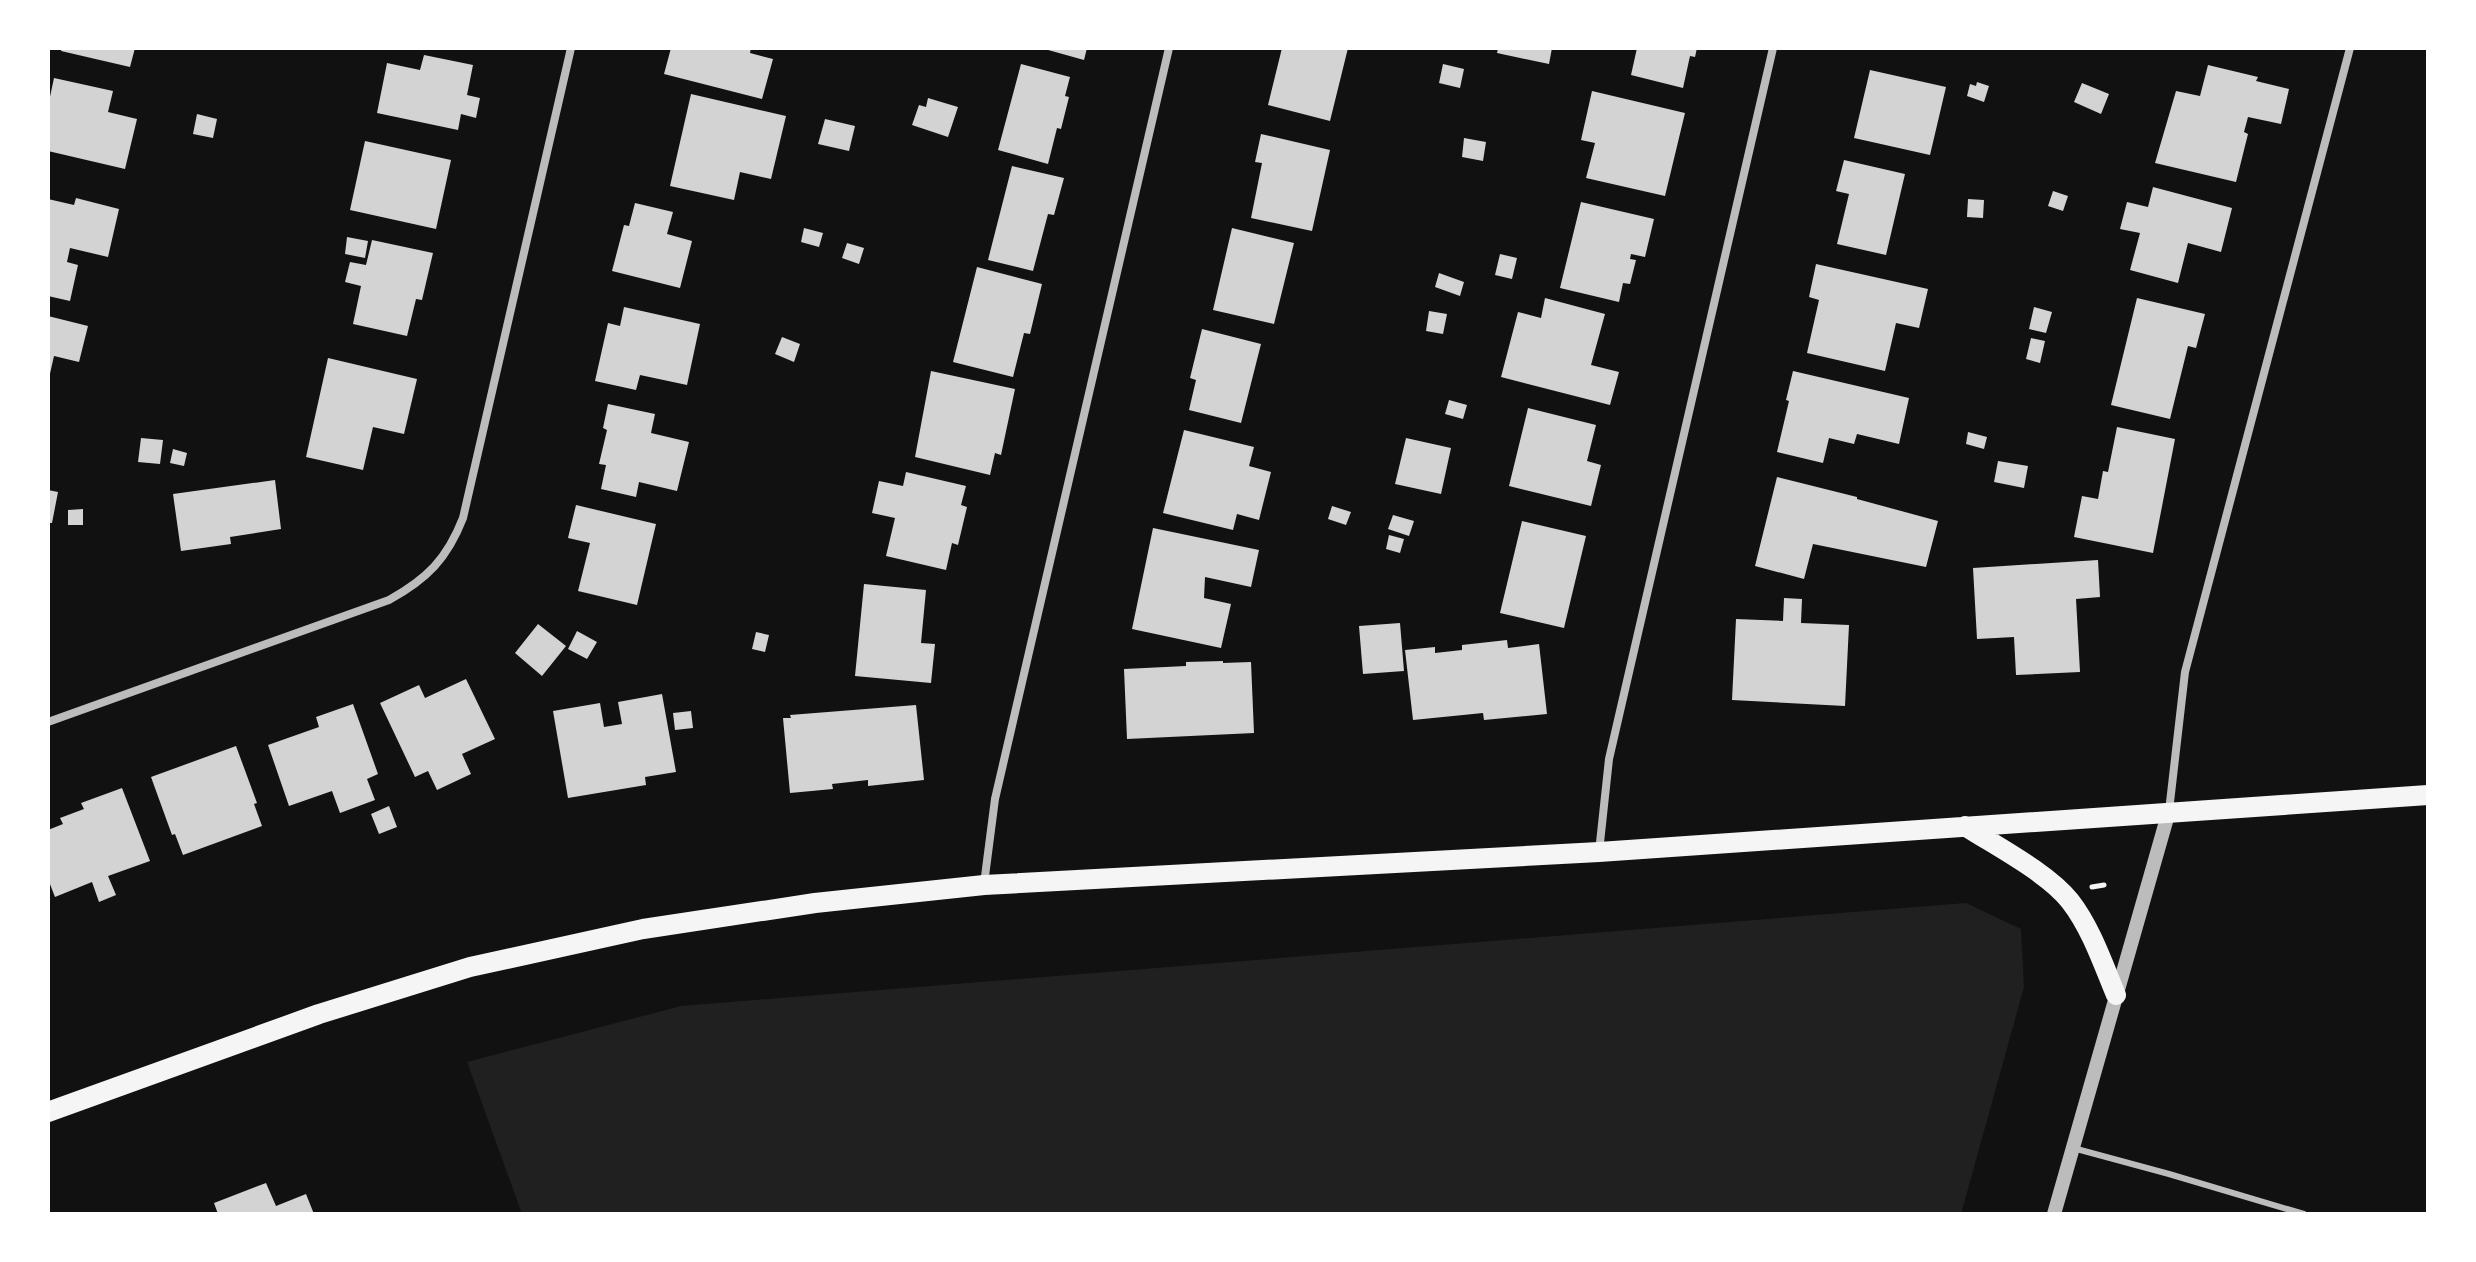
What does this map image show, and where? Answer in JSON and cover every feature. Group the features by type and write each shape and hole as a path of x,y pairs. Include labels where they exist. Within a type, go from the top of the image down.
{"main road":[{"path":"48,1112 319,1014 470,967 643,929 815,903 984,885 1599,852 2428,795"},
{"path":"1965,826 2051,882 2067,897 2084,924 2116,995"}],"street":[{"path":"48,722 389,600 417,585 440,561 455,539 463,518 571,48"},
{"path":"984,885 995,799 1169,48"},
{"path":"1599,852 1609,759 1773,48"},
{"path":"2054,1214 2169,811 2185,672 2350,48"}],"lane":[{"path":"2073,1148 2304,1214"}],"shaded area":[{"path":"1966,903 2021,929 2024,987 1961,1214 522,1214 467,1062 681,1006"}],"building":[{"path":"62,48 135,48 130,67 61,51"},
{"path":"671,48 751,48 750,53 773,59 762,99 664,74"},
{"path":"1041,48 1087,48 1084,60"},
{"path":"1282,48 1348,48 1330,121 1268,105"},
{"path":"1498,48 1552,48 1549,64 1497,53"},
{"path":"1637,48 1697,48 1695,57 1690,56 1683,88 1631,75"},
{"path":"424,55 473,65 467,95 480,98 476,118 461,114 458,130 377,113 387,63 420,70"},
{"path":"1021,64 1070,77 1065,96 1069,97 1061,129 1057,128 1048,164 998,150"},
{"path":"1443,64 1464,69 1460,88 1439,83"},
{"path":"2208,65 2258,77 2256,81 2289,89 2281,124 2248,117 2244,132 2248,134 2236,182 2155,163 2176,91 2200,96"},
{"path":"1870,70 1946,87 1930,155 1854,138"},
{"path":"54,78 113,91 108,112 137,119 125,169 48,151 48,106"},
{"path":"1977,82 1989,86 1984,102 1967,96 1970,84 1976,86"},
{"path":"2082,83 2109,94 2101,114 2074,102"},
{"path":"1592,91 1685,113 1665,196 1586,178 1595,143 1581,140"},
{"path":"691,94 786,116 771,179 740,172 734,200 670,186"},
{"path":"928,98 958,107 948,137 912,125 919,105 926,107"},
{"path":"197,114 217,119 213,138 193,134"},
{"path":"825,119 855,126 849,151 818,144"},
{"path":"1261,134 1330,150 1312,231 1251,218 1262,163 1255,162"},
{"path":"1464,138 1486,142 1483,161 1462,157"},
{"path":"365,141 451,160 436,229 350,210"},
{"path":"1844,160 1905,174 1886,255 1837,244 1849,194 1836,191"},
{"path":"1012,166 1064,178 1054,215 1048,214 1033,271 988,260"},
{"path":"2153,187 2232,208 2221,252 2188,243 2178,283 2130,270 2140,233 2120,229 2127,202 2148,207"},
{"path":"2053,191 2068,196 2063,211 2048,206"},
{"path":"76,198 119,209 108,257 70,248 67,262 78,265 70,301 48,296 48,199 74,205"},
{"path":"1968,199 1984,200 1983,218 1967,217"},
{"path":"1581,202 1654,219 1645,257 1631,254 1630,259 1636,260 1630,284 1623,283 1619,302 1560,288"},
{"path":"635,203 673,212 667,234 692,241 680,288 612,271 624,225 629,226"},
{"path":"804,228 823,233 819,247 801,242"},
{"path":"1232,228 1294,243 1274,324 1213,310"},
{"path":"347,237 368,241 365,258 345,254"},
{"path":"372,240 433,253 422,300 416,299 407,336 353,324 361,286 345,282 350,262 366,265"},
{"path":"847,243 864,248 859,264 842,258"},
{"path":"1500,254 1517,258 1512,279 1495,275"},
{"path":"1816,264 1928,289 1919,328 1896,323 1885,371 1807,353 1819,300 1809,297"},
{"path":"977,267 1042,284 1030,334 1024,333 1013,377 953,362"},
{"path":"1439,273 1464,282 1460,296 1435,287"},
{"path":"1545,298 1605,314 1591,365 1619,372 1610,405 1501,377 1518,312 1541,318"},
{"path":"2137,298 2205,314 2196,348 2188,346 2170,419 2111,405"},
{"path":"624,307 700,324 687,385 640,375 636,390 595,381 608,323 620,326"},
{"path":"2034,307 2052,312 2046,333 2029,329"},
{"path":"1429,311 1447,314 1443,334 1426,331"},
{"path":"48,316 88,326 79,362 54,356 49,378"},
{"path":"1202,329 1261,344 1241,423 1189,410 1196,380 1190,378"},
{"path":"782,337 800,344 794,362 775,354"},
{"path":"2031,338 2045,341 2040,363 2026,359"},
{"path":"328,358 417,379 404,434 373,427 363,470 306,457"},
{"path":"931,371 1015,389 1001,455 995,453 990,475 915,457"},
{"path":"1793,371 1909,398 1899,444 1857,434 1854,444 1829,438 1823,463 1777,452"},
{"path":"1449,400 1467,405 1463,419 1445,414"},
{"path":"608,404 655,414 651,433 689,442 677,491 639,482 636,497 601,489 606,465 599,464 607,430 603,428"},
{"path":"1528,408 1596,425 1587,461 1601,465 1591,506 1509,486"},
{"path":"2117,427 2175,439 2153,553 2074,537 2082,496 2098,499 2103,471 2108,472"},
{"path":"1184,430 1254,447 1249,466 1271,472 1259,520 1237,514 1233,530 1163,513"},
{"path":"1968,432 1987,437 1984,449 1966,444"},
{"path":"141,438 163,440 160,464 138,462"},
{"path":"1406,438 1451,448 1441,494 1395,484"},
{"path":"173,449 187,453 184,466 170,463"},
{"path":"1998,461 2028,466 2024,488 1994,482"},
{"path":"906,472 966,486 961,505 967,507 958,545 952,543 946,570 886,556 895,518 872,513 879,481 903,486"},
{"path":"1777,477 1938,521 1926,567 1813,544 1804,579 1755,566"},
{"path":"275,480 281,529 230,537 231,544 181,551 173,494"},
{"path":"48,490 58,492 52,523 48,523"},
{"path":"576,505 656,524 637,605 578,591 590,543 568,538"},
{"path":"1332,506 1351,512 1346,525 1328,519"},
{"path":"83,509 83,525 68,525 68,510"},
{"path":"1393,515 1414,521 1409,536 1388,529"},
{"path":"1522,521 1586,536 1564,628 1500,613"},
{"path":"1153,528 1259,550 1251,587 1205,577 1204,598 1231,604 1221,648 1132,629"},
{"path":"1389,535 1404,539 1400,553 1386,549"},
{"path":"2098,560 2100,597 2076,599 2080,672 2016,675 2014,637 1977,639 1973,568"},
{"path":"864,584 926,590 921,643 935,644 931,683 855,676"},
{"path":"1784,598 1802,599 1801,623 1849,625 1845,706 1732,700 1736,619 1783,621"},
{"path":"1400,623 1404,671 1363,674 1359,626"},
{"path":"538,624 566,646 542,676 515,653"},
{"path":"577,631 597,642 587,659 568,649"},
{"path":"756,632 769,635 765,652 752,649"},
{"path":"1507,640 1508,648 1539,644 1547,714 1484,720 1483,713 1413,720 1405,650 1435,647 1435,653 1462,650 1462,645"},
{"path":"1223,661 1251,662 1254,733 1127,739 1124,669"},
{"path":"466,679 495,739 462,754 471,774 437,790 428,771 415,777 380,703 419,685 425,698"},
{"path":"662,694 676,772 645,777 646,785 568,798 553,711 600,703 604,727 622,724 618,702"},
{"path":"353,704 378,774 367,779 375,800 340,813 332,791 289,806 268,745 319,727 316,717"},
{"path":"916,705 924,780 868,786 868,780 832,784 833,789 790,793 783,718"},
{"path":"691,711 693,728 675,730 673,713"},
{"path":"236,746 262,826 183,855 175,834 172,835 151,777"},
{"path":"122,788 150,861 108,876 116,895 99,902 92,882 55,897 48,879 48,830 63,824 60,818 84,809 81,803"},
{"path":"389,806 397,827 379,834 371,814"},
{"path":"266,1183 276,1206 306,1194 314,1214 218,1214 214,1203"}]}
